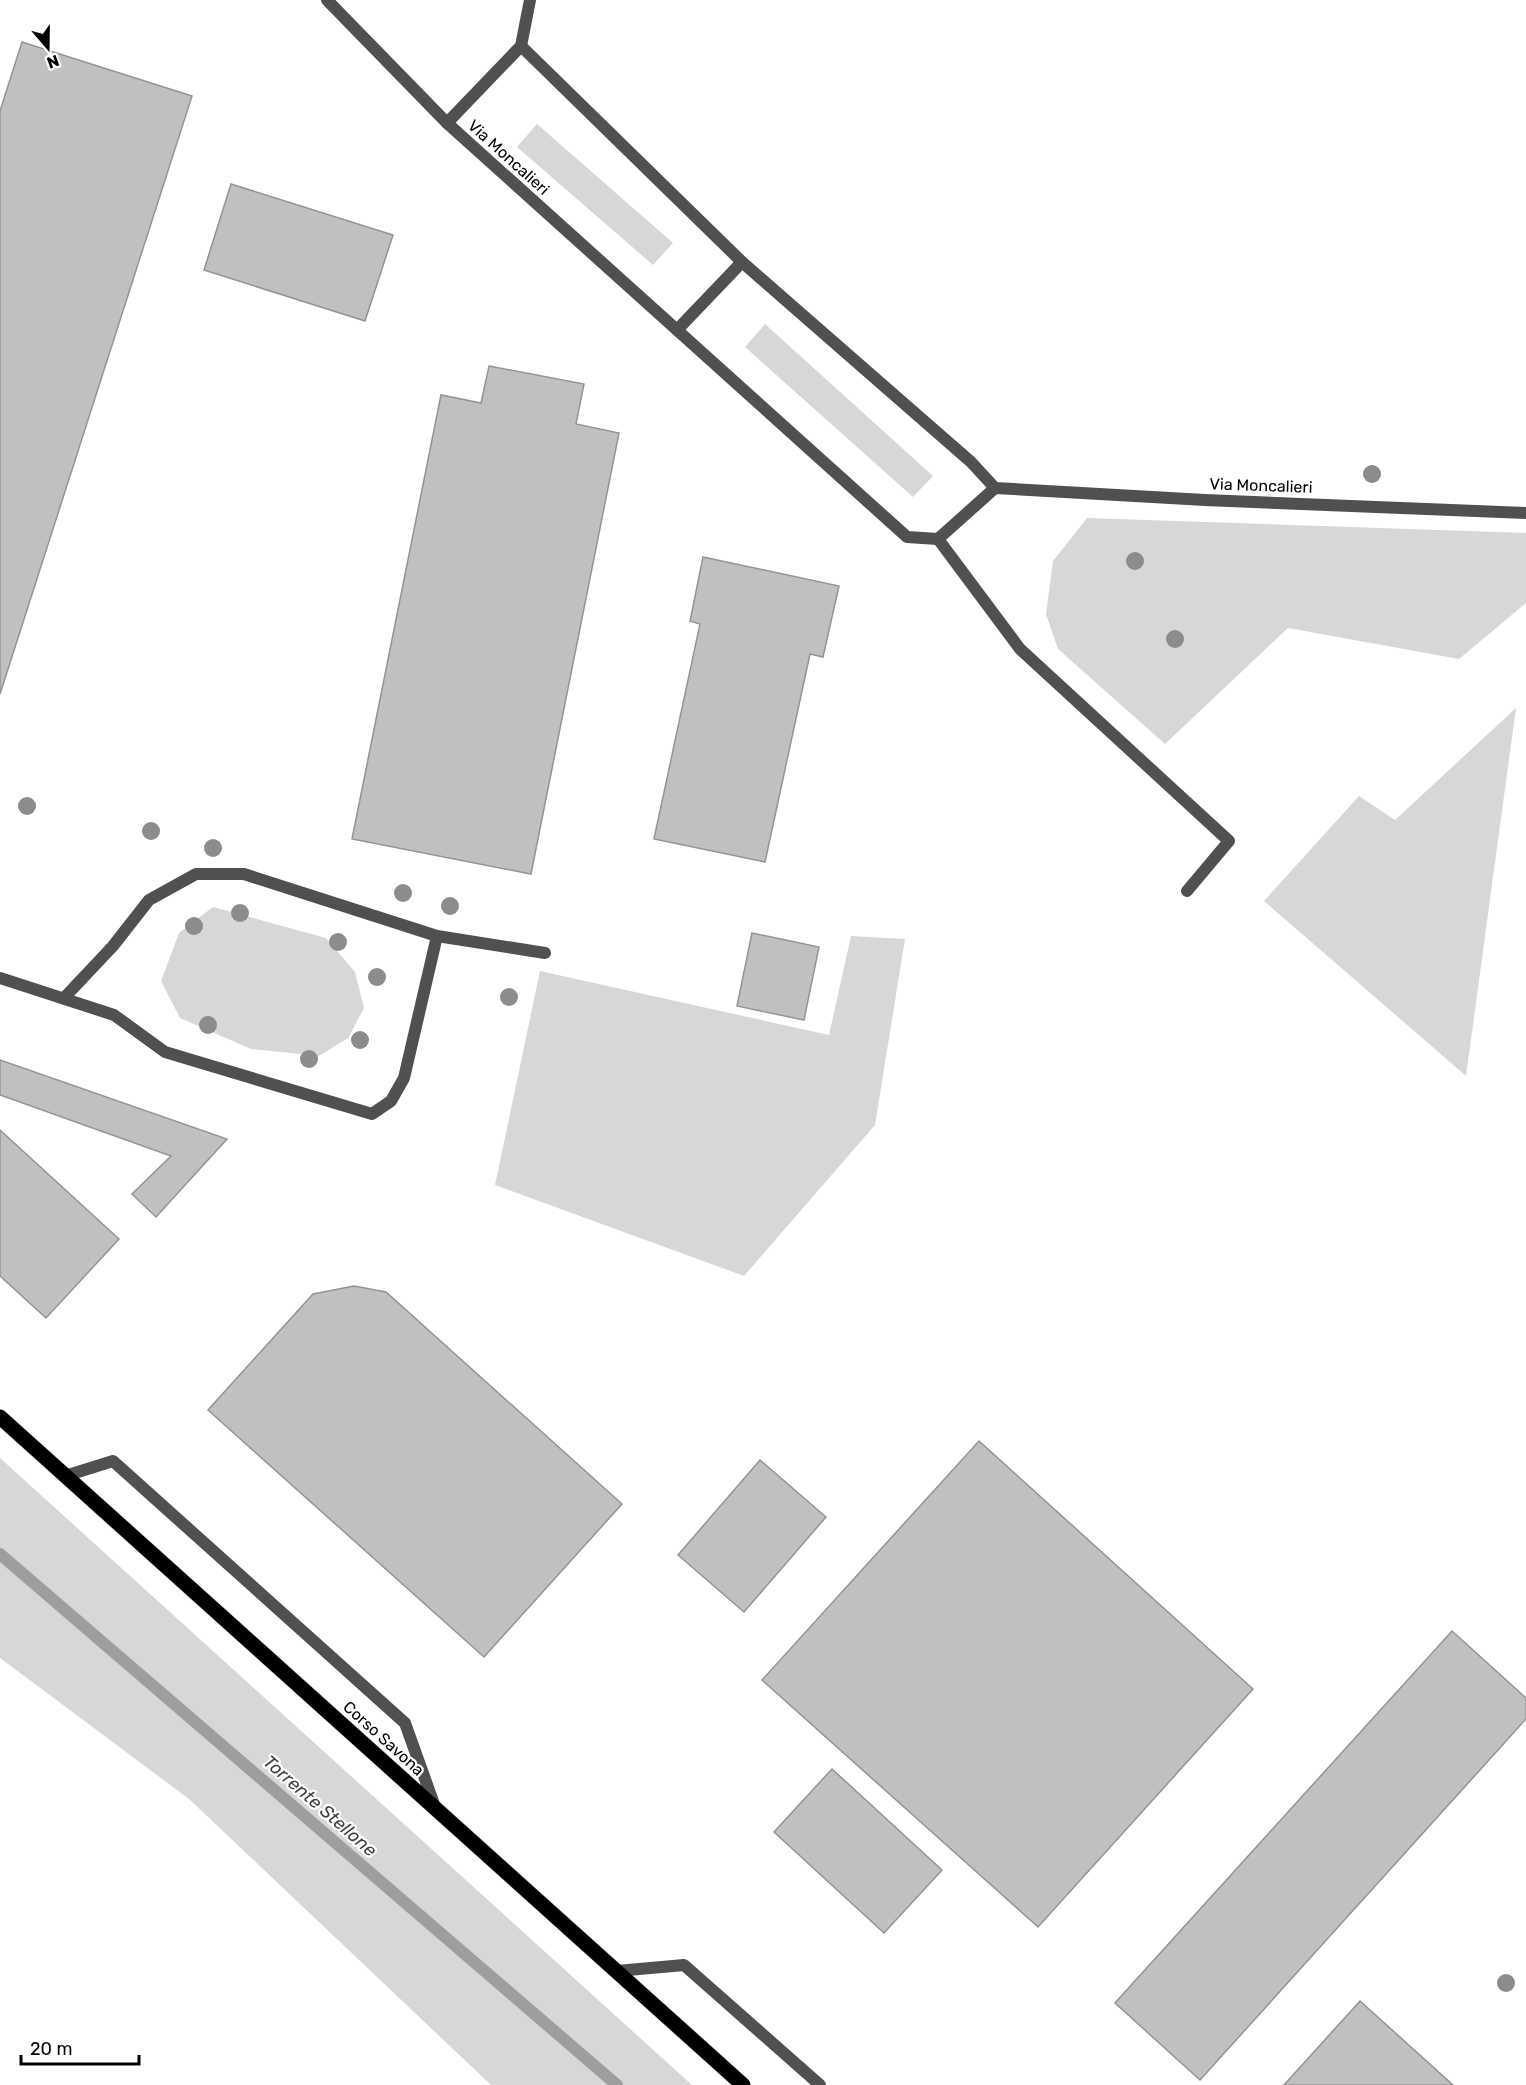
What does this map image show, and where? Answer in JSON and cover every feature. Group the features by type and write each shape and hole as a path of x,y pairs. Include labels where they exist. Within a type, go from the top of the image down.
{"main road":[{"name":"Corso Savona","path":"0,1417 743,2085"}],"street":[{"name":"Via Moncalieri","path":"327,0 447,123 907,537 938,539"},
{"path":"447,123 521,46 530,0"},
{"path":"521,46 742,262 971,462 995,488 938,539 1020,649 1229,841 1187,891"},
{"path":"677,330 742,262"},
{"name":"Via Moncalieri","path":"995,488 1205,500 1526,513"},
{"path":"64,998 113,946 149,900 196,874 244,874 437,936 545,953"},
{"path":"0,978 114,1015 165,1052 372,1114 391,1101 404,1078 437,936"},
{"path":"65,1476 113,1461 405,1723 435,1808"},
{"path":"617,1971 684,1965 820,2085"}],"shaded area":[{"path":"537,124 673,243 653,265 517,147"},
{"path":"765,324 933,476 913,497 745,347"},
{"path":"1087,518 1526,533 1526,603 1459,659 1288,628 1165,744 1058,649 1046,614 1053,561"},
{"path":"1516,708 1466,1076 1264,901 1359,796 1395,820"},
{"path":"213,907 326,938 355,972 364,1008 348,1038 319,1056 251,1049 180,1018 161,981 179,933"},
{"path":"851,936 905,939 875,1125 744,1276 495,1185 540,971 829,1035"},
{"path":"0,1458 692,2085 491,2085 189,1799 0,1658"}],"building":[{"path":"22,42 192,96 0,694 0,111"},
{"path":"231,184 393,235 365,321 204,270"},
{"path":"489,366 584,384 576,424 619,433 531,874 352,839 441,395 481,403"},
{"path":"703,557 839,586 823,657 810,654 765,862 654,839 700,624 690,621"},
{"path":"752,933 819,947 804,1020 737,1006"},
{"path":"0,1060 227,1139 156,1217 132,1194 171,1156 0,1095"},
{"path":"0,1130 119,1239 46,1318 0,1276"},
{"path":"354,1286 386,1292 622,1504 484,1657 208,1410 313,1294"},
{"path":"979,1441 1253,1689 1038,1927 762,1680"},
{"path":"760,1460 826,1517 744,1612 678,1555"},
{"path":"1452,1631 1526,1698 1526,1719 1200,2080 1115,2003"},
{"path":"832,1769 942,1870 884,1933 774,1832"},
{"path":"1360,2001 1453,2085 1284,2085"}],"waterway":[{"name":"Torrente Stellone","path":"0,1554 617,2085"}]}
